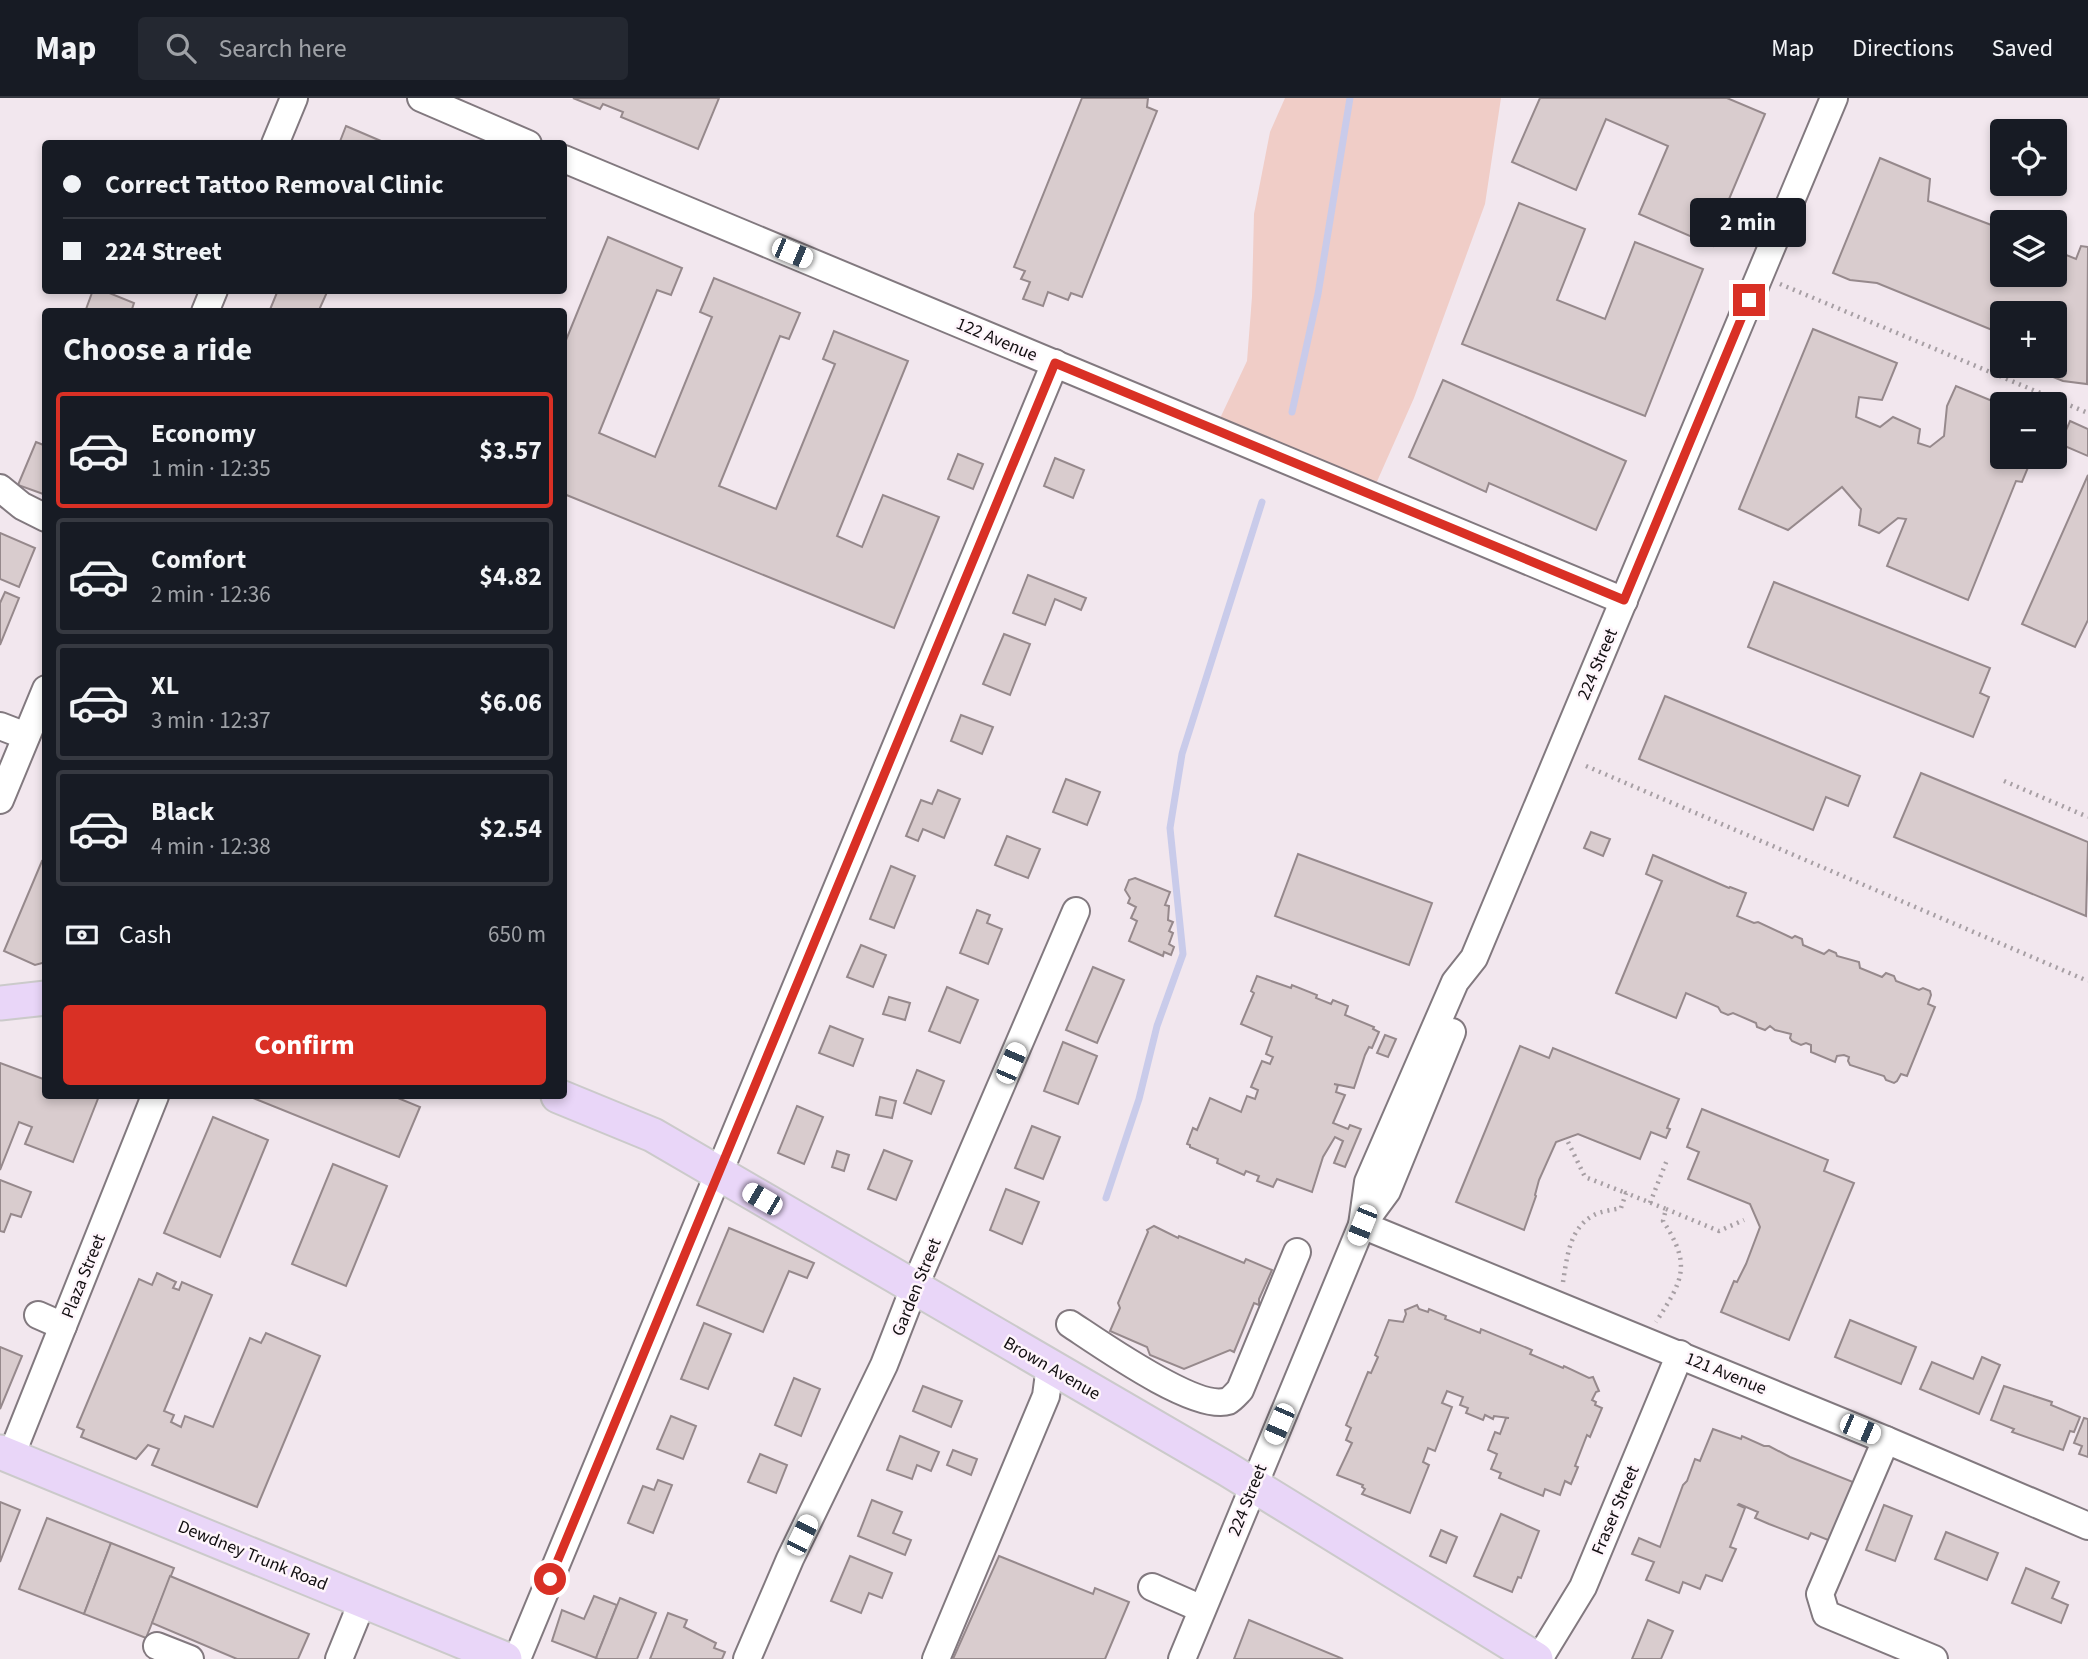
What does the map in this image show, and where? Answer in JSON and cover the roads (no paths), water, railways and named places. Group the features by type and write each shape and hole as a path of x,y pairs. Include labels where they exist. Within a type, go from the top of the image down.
{"main road":[{"path":"0,1003 42,998"},
{"name":"Brown Avenue","path":"565,1099 653,1135 1253,1485 1537,1659"},
{"name":"Dewdney Trunk Road","path":"6,1454 505,1659"}],"street":[{"path":"277,140 294,98"},
{"path":"421,98 519,140"},
{"name":"224 Street","path":"1182,1659 1362,1225 1368,1182 1455,982 1474,958 1834,98"},
{"name":"122 Avenue","path":"567,160 1624,600"},
{"path":"517,1659 1055,363"},
{"path":"0,488 22,506 42,516"},
{"path":"0,800 42,698"},
{"path":"0,726 26,736"},
{"name":"Garden Street","path":"747,1659 874,1361 914,1288 1076,911"},
{"name":"Plaza Street","path":"6,1454 63,1326 154,1099"},
{"name":"121 Avenue","path":"1362,1225 1680,1354 2088,1525"},
{"path":"1070,1324 1156,1380 1213,1402 1229,1401 1240,1390 1297,1252"},
{"path":"38,1315 63,1326"},
{"name":"Fraser Street","path":"1537,1659 1583,1587 1680,1354"},
{"path":"936,1659 1046,1396 1050,1366"},
{"path":"1886,1440 1821,1594 1826,1614 1934,1659"},
{"path":"1152,1587 1202,1609"},
{"path":"339,1659 363,1600"},
{"path":"157,1646 190,1659"}],"waterway":[{"path":"1292,412 1318,294 1350,98"},
{"path":"1106,1198 1139,1099 1157,1026 1183,954 1170,828 1182,754 1262,502"}]}
